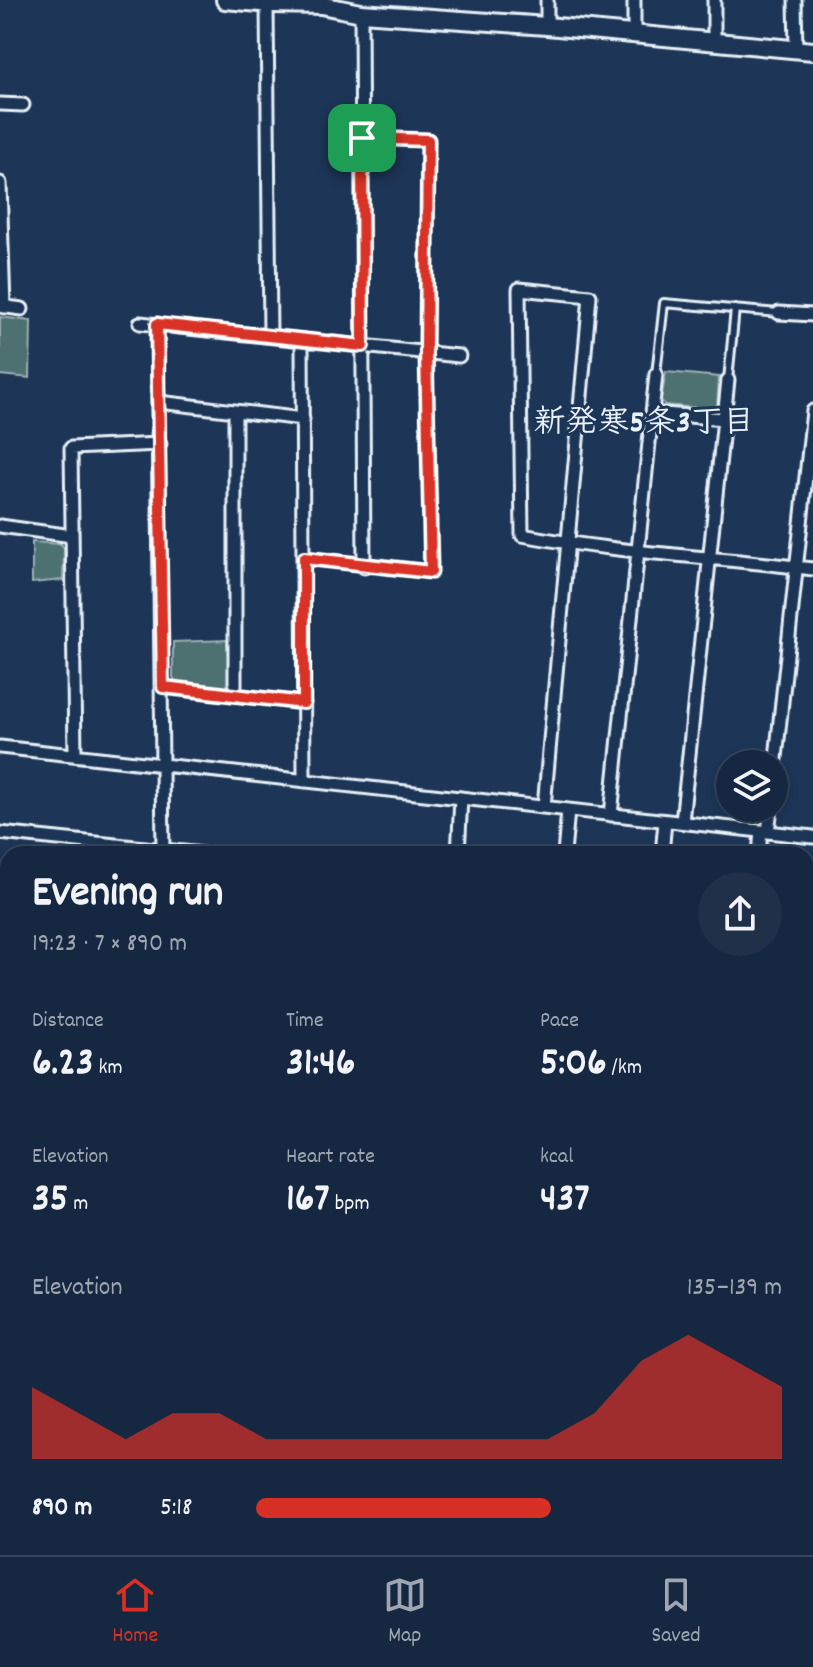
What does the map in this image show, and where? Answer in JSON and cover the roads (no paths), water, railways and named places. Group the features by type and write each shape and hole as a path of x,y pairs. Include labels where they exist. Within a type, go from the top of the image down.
{"main road":[{"path":"225,0 343,5 361,13 547,26 805,50"}],"street":[{"path":"547,0 547,26"},
{"path":"634,0 634,34"},
{"path":"714,0 714,41"},
{"path":"795,0 805,50"},
{"path":"270,3 270,336"},
{"path":"361,13 364,567"},
{"path":"0,104 23,105"},
{"path":"304,558 431,572 426,352 428,140 362,138"},
{"path":"0,183 2,306 22,309"},
{"path":"544,807 566,543 590,296 519,289 522,535 566,543 638,553 813,569"},
{"path":"779,313 813,315"},
{"path":"140,323 459,356"},
{"path":"157,324 163,846"},
{"path":"302,341 304,781"},
{"path":"611,815 656,374"},
{"path":"682,822 728,380"},
{"path":"159,402 303,419"},
{"path":"777,750 813,411"},
{"path":"235,413 235,695"},
{"path":"652,413 724,419"},
{"path":"75,755 71,448 160,444"},
{"path":"0,526 72,536"},
{"path":"163,687 304,703"},
{"path":"0,747 813,837"},
{"path":"458,846 461,798"},
{"path":"565,846 568,810"},
{"path":"663,846 665,821"},
{"path":"761,846 768,822"},
{"path":"0,833 78,846"}],"lane":[{"path":"656,374 664,303 779,313"},
{"path":"728,380 735,309"}],"district":[{"name":"新発寒5条3丁目","path":"644,420"}]}
